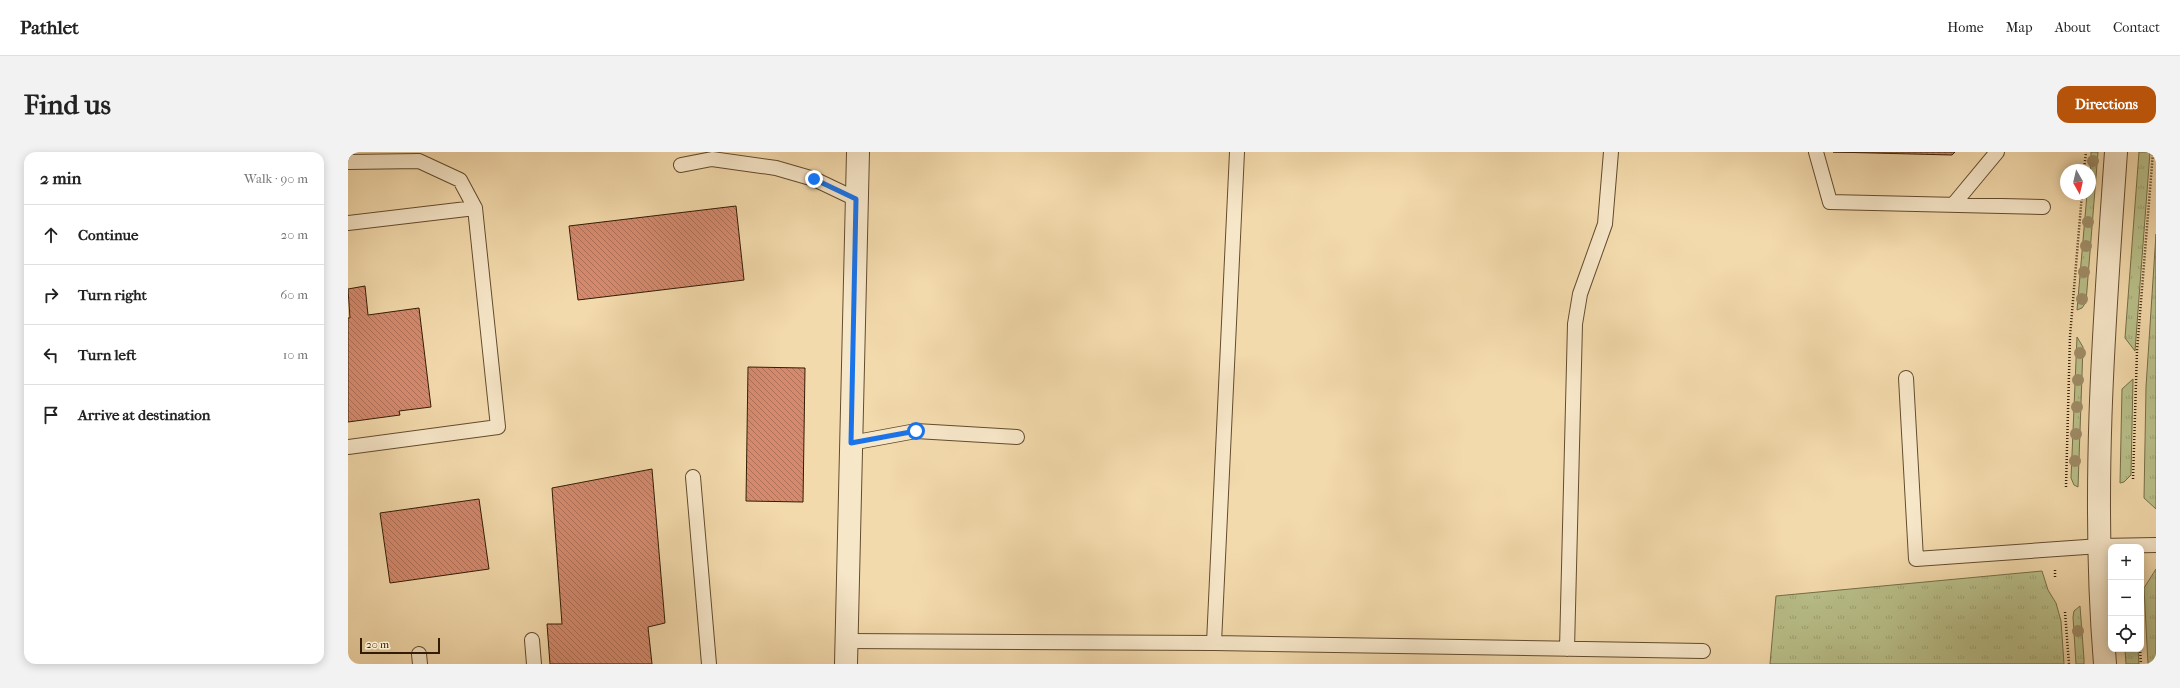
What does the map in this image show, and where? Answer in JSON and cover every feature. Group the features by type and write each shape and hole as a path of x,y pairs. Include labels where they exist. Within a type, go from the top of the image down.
{"street":[{"path":"846,664 858,152"},
{"path":"2105,664 2102,620 2099,448 2116,152"}],"lane":[{"path":"1214,643 1237,152"},
{"path":"1567,649 1575,324 1580,294 1605,224 1611,152"},
{"path":"1816,152 1830,202 2043,207"},
{"path":"1953,204 1997,152"},
{"path":"680,165 712,159 776,168 814,179 856,199"},
{"path":"348,162 419,161 460,180 475,208 498,427 348,447"},
{"path":"348,223 475,208"},
{"path":"1906,378 1916,559 2100,546 2156,546"},
{"path":"851,443 916,431 1017,437"},
{"path":"693,477 708,664"},
{"path":"532,640 534,664"},
{"path":"846,641 1214,643 1703,651"}],"path":[{"path":"2085,164 2086,152"},
{"path":"2134,479 2137,351 2154,152"},
{"path":"2066,487 2070,336 2081,200"},
{"path":"2066,612 2069,664"},
{"path":"2140,652 2141,664"}],"green space":[{"path":"2091,152 2098,152 2096,177 2096,164 2091,164"},
{"path":"2139,152 2150,152 2135,351 2125,338"},
{"path":"2086,200 2094,200 2086,302 2082,308 2077,310"},
{"path":"2156,234 2156,509 2144,498 2146,387"},
{"path":"2077,337 2083,347 2078,487 2074,485 2071,478"},
{"path":"2133,379 2131,475 2124,482 2120,483 2122,389"},
{"path":"2156,569 2156,664 2148,664 2144,588"},
{"path":"2042,571 2048,590 2056,603 2061,621 2064,664 1770,664 1776,596"},
{"path":"2080,606 2084,664 2076,664 2073,617 2074,611"},
{"path":"2125,652 2138,652 2139,664 2126,664"}],"building":[{"path":"1833,152 1955,152 1952,155"},
{"path":"736,206 744,280 578,300 569,226"},
{"path":"365,286 368,315 419,308 431,407 399,411 400,415 348,422 348,318 350,318 348,289"},
{"path":"748,367 805,368 803,502 746,501"},
{"path":"652,469 665,623 648,627 652,664 550,664 547,624 562,624 552,488"},
{"path":"479,499 489,569 390,583 380,513"}],"route":[{"path":"814,179 856,199 851,443 916,431"}]}
